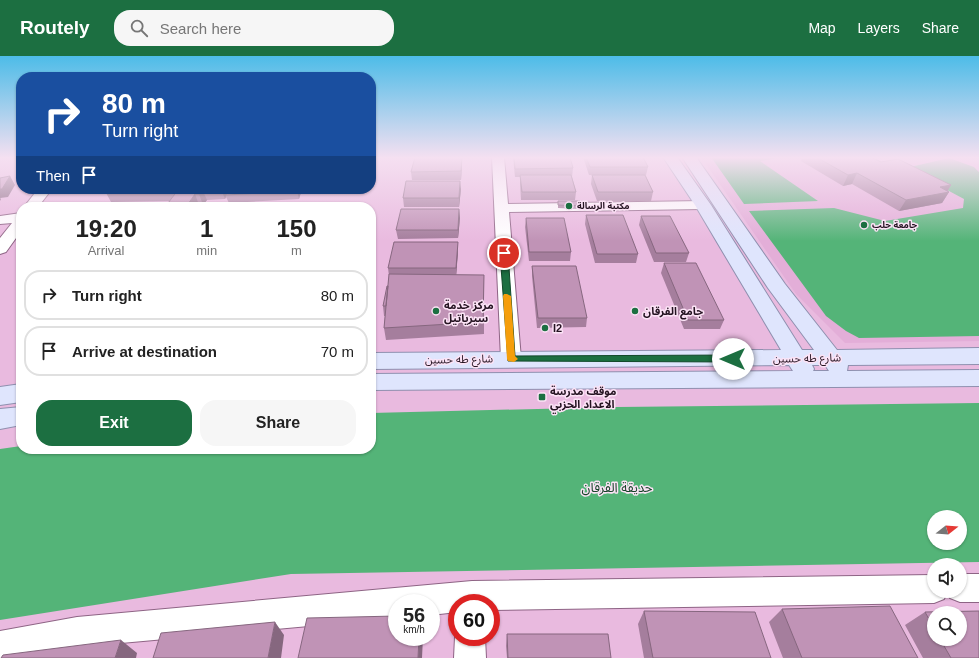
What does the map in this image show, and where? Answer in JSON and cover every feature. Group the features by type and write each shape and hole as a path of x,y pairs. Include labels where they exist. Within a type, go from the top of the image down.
{"main road":[{"path":"689,185 810,380"},
{"path":"708,185 778,288 848,379"},
{"name":"شارع طه حسين","path":"376,361 979,356"},
{"name":"شارع طه حسين","path":"376,382 979,378"},
{"path":"0,396 16,394"},
{"path":"0,419 16,417"}],"street":[{"path":"500,185 511,359"},
{"path":"501,208 702,205"},
{"path":"0,220 16,218"},
{"path":"0,249 16,228"},
{"path":"967,588 979,588"},
{"path":"500,599 927,589"},
{"path":"0,647 77,632 388,604"},
{"path":"470,646 470,658"}],"shaded area":[{"name":"جامعة حلب","path":"720,185 979,185 979,341 845,343 796,294"}],"green space":[{"path":"731,185 795,185 818,201 744,204"},
{"path":"938,185 979,185 979,336 859,338 846,331 826,316 749,211 834,208 885,221 963,208 964,199"},
{"name":"حديقة الفرقان","path":"979,403 979,562 967,562 967,558 927,558 927,563 291,574 0,620 0,449 16,447 16,454 376,454 376,413 617,407"}],"building":[{"path":"0,185 4,185 2,189 0,189"},
{"path":"405,185 460,185 459,198 403,198"},
{"path":"521,185 574,185 576,192 522,192"},
{"path":"596,185 650,185 653,192 598,192"},
{"path":"879,185 950,185 940,187 949,192 906,200"},
{"path":"175,194 195,194 189,202 169,202"},
{"path":"558,201 580,201 581,206 558,205"},
{"path":"401,209 459,209 458,230 396,230"},
{"path":"586,215 623,215 638,254 597,254"},
{"path":"641,216 670,216 689,253 656,253"},
{"path":"526,218 564,218 571,252 529,252"},
{"path":"394,242 458,242 456,268 388,268"},
{"path":"664,263 696,263 724,320 688,320"},
{"path":"532,266 576,266 587,318 538,318"},
{"name":"مركز خدمة سيرياتيل","path":"389,274 484,275 483,322 384,328"},
{"path":"387,286 386,306 383,306"},
{"path":"890,606 918,658 802,658 782,609"},
{"path":"644,611 755,612 771,658 653,658"},
{"path":"967,611 979,611 979,658 951,658 944,646 967,646"},
{"path":"388,616 388,646 419,646 418,658 298,658 307,618"},
{"path":"275,622 268,658 153,658 161,633"},
{"path":"507,634 608,634 611,658 508,658"},
{"path":"121,640 115,658 1,658 3,655"}],"slow traffic":[{"path":"507,296 511,359 514,359"}],"place":[{"name":"مكتبة الرسالة","path":"569,206"},
{"name":"جامعة حلب","path":"864,225"},
{"name":"مركز خدمة سيرياتيل","path":"436,311"},
{"name":"جامع الفرقان","path":"635,311"},
{"name":"I2","path":"545,328"},
{"name":"موقف مدرسة الاعداد الحزبي","path":"542,397"}],"route":[{"path":"504,253 511,359 733,359"}]}
